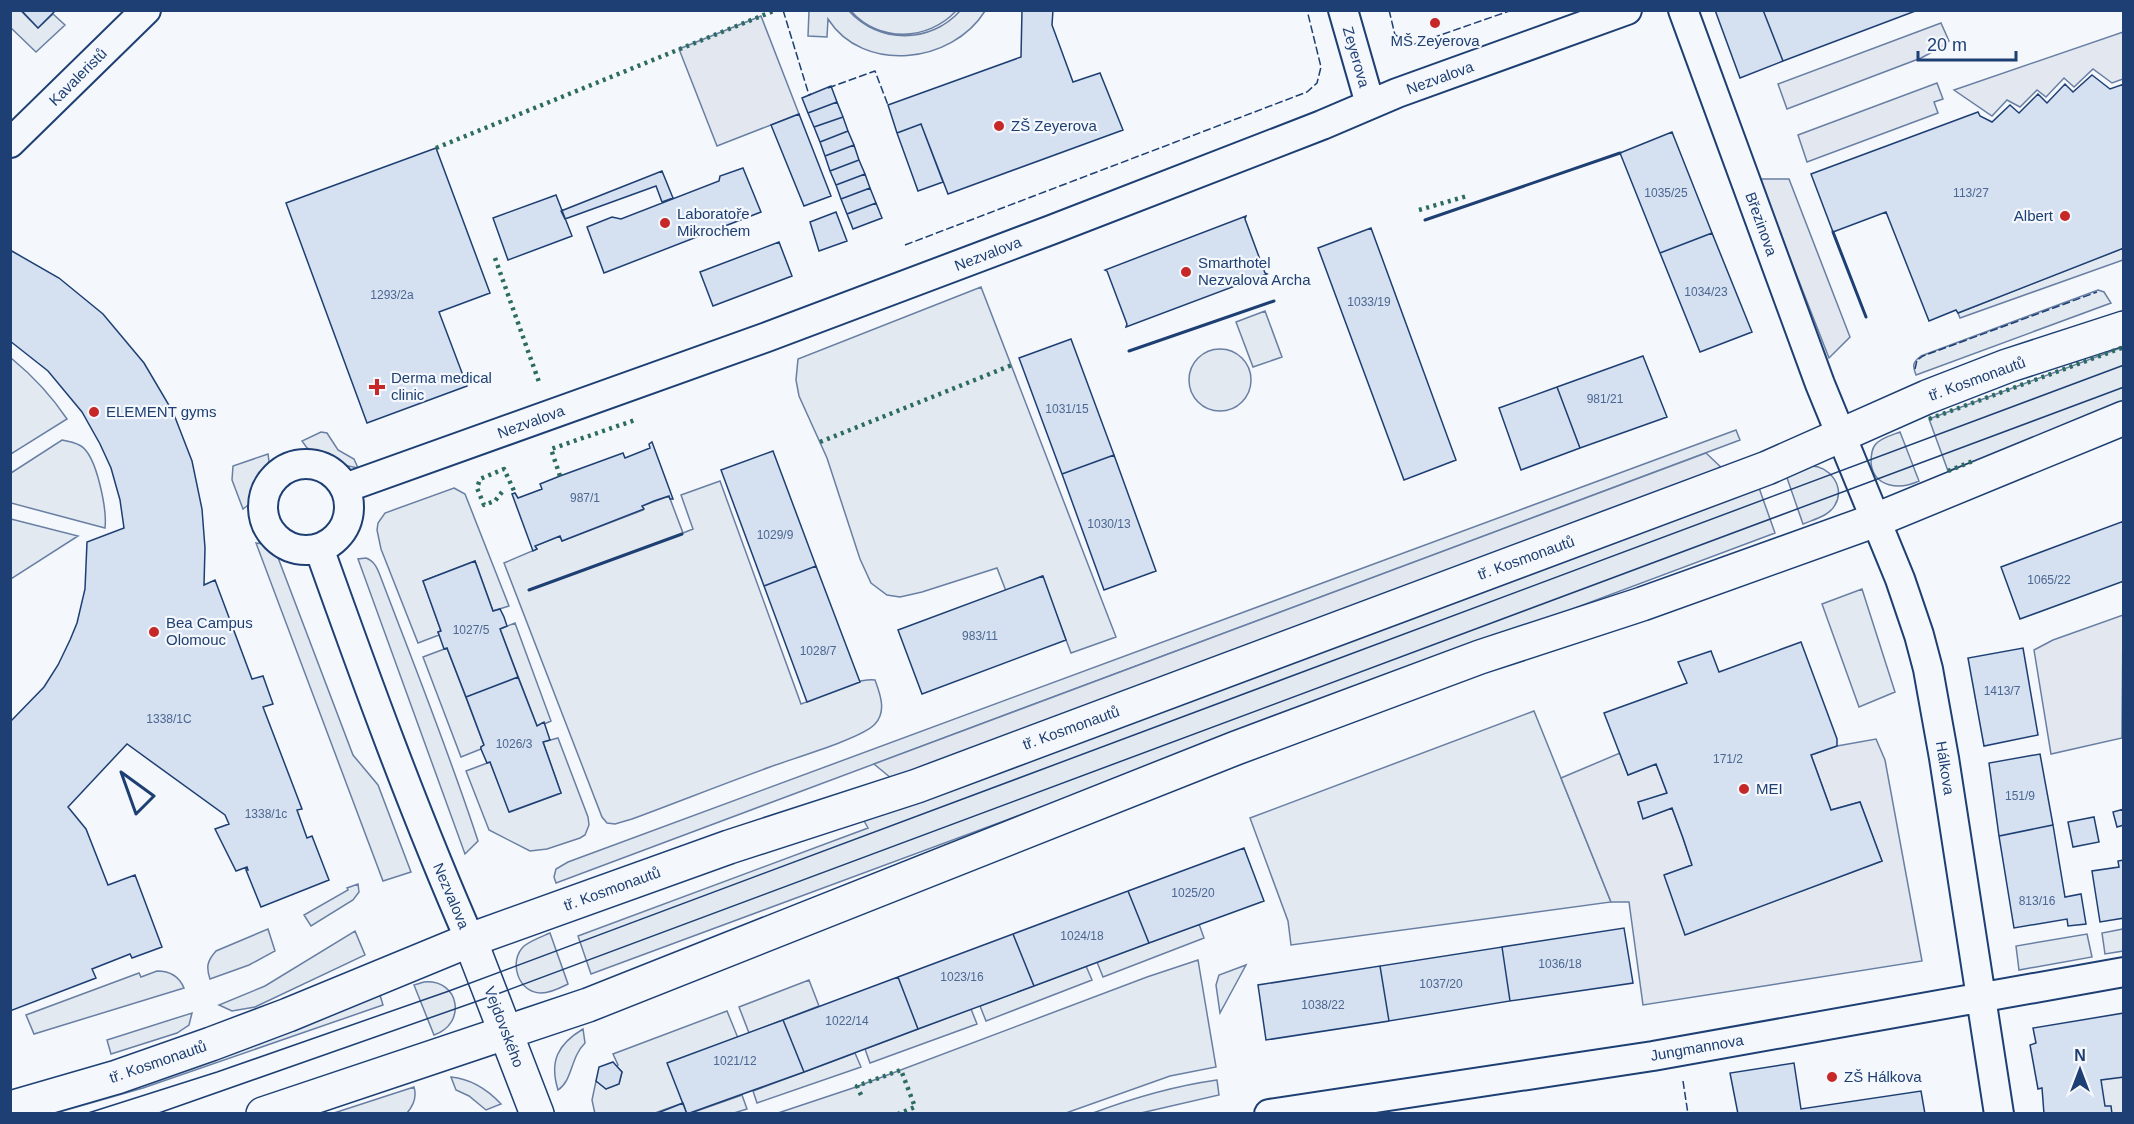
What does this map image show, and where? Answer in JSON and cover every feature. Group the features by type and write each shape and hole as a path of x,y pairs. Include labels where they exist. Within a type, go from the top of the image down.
{"street":[{"name":"Kavaleristů","path":"10,143 146,10"},
{"name":"Zeyerova","path":"1343,10 1370,104"},
{"name":"Březinova","path":"1683,10 1820,384 1842,436"},
{"name":"Nezvalova","path":"345,488 812,320 1073,222 1370,104 1622,12"},
{"name":"tř. Kosmonautů","path":"10,1108 117,1077 211,1044 288,1016 470,940 729,847 928,782 1767,468 1928,397 2007,366 2124,328"},
{"path":"263,1113 588,1005 1236,748 1457,665 1642,604 1876,520 2124,418"},
{"name":"Hálkova","path":"1842,436 1900,579 1928,669 1944,758 1998,1113"},
{"path":"298,465 313,465 326,469 337,477 345,488 349,501 344,528 335,538 319,548 296,549 283,543 272,534 265,521 263,506 265,492 273,479 284,470 298,465"},
{"name":"Nezvalova","path":"319,548 371,694 435,859 470,940"},
{"name":"Vejdovského","path":"470,940 537,1113"},
{"name":"Jungmannova","path":"1269,1113 1653,1056 2124,972"}],"shaded area":[{"path":"21,11 38,28 53,14 65,25 36,52 11,28 10,12"},
{"path":"809,11 849,11 861,22 875,30 904,36 934,30 948,22 960,11 985,11 970,29 951,42 930,51 907,56 884,55 863,48 843,37 828,19 827,37 808,36"},
{"path":"851,11 956,11 945,21 932,28 918,33 904,34 875,29"},
{"path":"761,16 799,114 717,146 679,49"},
{"path":"1941,23 1949,41 1938,49 1921,58 1787,109 1778,84"},
{"path":"2123,32 2123,79 2112,83 2093,69 2074,87 2064,78 2046,97 2037,90 2020,107 2007,100 1992,116 1954,90"},
{"path":"1937,83 1943,99 1934,102 1938,113 1807,162 1798,135"},
{"path":"1759,179 1789,179 1850,337 1829,358"},
{"path":"2123,248 2123,260 1960,318 1958,313"},
{"path":"981,287 1116,637 1071,653 1042,576 1006,591 997,568 900,597 887,595 871,583 860,559 827,458 799,396 796,380 798,359"},
{"path":"2098,290 2104,292 2111,303 1916,375 1914,364 1921,356"},
{"path":"1265,311 1282,357 1253,367 1236,322"},
{"path":"2123,347 2123,405 1948,471 1929,419"},
{"path":"1214,349 1226,349 1242,358 1249,368 1251,380 1249,392 1242,402 1226,411 1214,411 1203,406 1194,397 1189,386 1189,374 1194,363 1203,354"},
{"path":"11,358 41,386 67,419 11,454"},
{"path":"1736,430 1740,440 556,883 554,877 556,869 568,862"},
{"path":"321,432 327,433 338,450 354,459 358,468 343,465 307,448 302,441"},
{"path":"1900,432 1919,481 1896,486 1877,478 1873,471 1871,456 1877,443"},
{"path":"62,440 81,446 92,460 103,497 105,528 11,503 11,473"},
{"path":"1706,453 1727,473 897,783 874,764"},
{"path":"268,454 269,461 252,502 243,509 232,480 233,466"},
{"path":"1810,466 1823,469 1834,478 1838,498 1829,512 1803,524 1786,475"},
{"path":"720,481 801,704 848,685 875,680 881,702 881,714 868,730 842,742 752,773 632,819 615,824 607,823 602,817 504,563 537,549 535,546 560,536 562,541 643,510 642,506 669,496 683,533 693,529 681,495"},
{"path":"1758,485 1775,533 591,974 578,936 868,828 863,819"},
{"path":"454,488 465,494 509,606 493,611 475,561 423,581 441,631 438,632 439,635 418,643 381,549 378,523 385,513"},
{"path":"11,519 78,536 11,579"},
{"path":"256,543 268,546 277,555 353,755 378,785 411,872 383,881"},
{"path":"366,558 374,564 380,575 467,808 478,841 465,854 358,559"},
{"path":"1862,589 1895,692 1859,707 1822,604"},
{"path":"2123,615 2122,738 2051,754 2034,650 2053,640"},
{"path":"515,623 551,721 537,726 500,629"},
{"path":"447,648 484,745 481,749 461,757 423,657"},
{"path":"1534,711 1611,902 1291,945 1288,921 1250,818"},
{"path":"558,738 589,825 585,835 580,838 547,849 530,851 489,830 466,771 490,762 510,812 561,793 543,742"},
{"path":"1876,739 1885,760 1922,961 1643,1005 1629,902 1611,902 1561,778 1620,753 1628,775 1656,764 1667,793 1638,803 1644,818 1672,808 1683,838 1692,865 1665,875 1686,934 1882,861 1860,802 1831,810 1811,755 1837,746"},
{"path":"358,884 359,892 353,900 311,926 304,915 348,890 347,888"},
{"path":"1199,924 1204,938 1103,977 1097,962"},
{"path":"268,929 275,951 249,965 210,979 208,964 216,951"},
{"path":"2123,929 2123,951 2105,954 2102,933"},
{"path":"355,931 365,955 255,1007 232,1011 219,1005 265,986"},
{"path":"550,933 568,984 548,992 533,992 526,988 518,975 516,967 519,952 533,940"},
{"path":"2087,934 2092,957 2019,970 2016,946"},
{"path":"1198,960 1216,1067 1170,1076 1066,1113 778,1113 853,1088 1147,977"},
{"path":"1246,965 1220,1013 1216,985 1219,975"},
{"path":"1086,966 1092,980 986,1021 980,1006"},
{"path":"157,971 174,975 184,988 34,1034 26,1015 139,973 141,977"},
{"path":"809,980 819,1006 749,1033 739,1007"},
{"path":"424,982 436,983 445,987 455,1003 455,1013 451,1022 445,1029 434,1035 414,985"},
{"path":"380,995 383,1005 143,1088 56,1113 27,1114 313,1020"},
{"path":"971,1009 977,1024 870,1063 865,1049"},
{"path":"727,1011 738,1038 683,1103 655,1113 595,1114 592,1100 596,1081 606,1089 619,1084 622,1072 616,1066 618,1065 613,1054"},
{"path":"192,1013 189,1025 177,1033 111,1054 107,1040"},
{"path":"583,1029 585,1043 566,1081 558,1090 555,1080 555,1062 558,1054 567,1041"},
{"path":"2123,1041 2123,1113 2063,1113"},
{"path":"855,1053 861,1067 757,1103 753,1091"},
{"path":"451,1077 479,1086 501,1104 486,1110 469,1096 456,1090"},
{"path":"1217,1080 1219,1095 1141,1113 1093,1113 1154,1093"},
{"path":"414,1087 414,1101 407,1113 334,1113"},
{"path":"742,1095 747,1109 734,1113 691,1113"}],"building":[{"path":"21,10 56,10 38,28"},
{"path":"1022,10 1053,10 1052,25 1073,82 1100,73 1123,130 948,194 921,124 897,133 888,105 1021,57"},
{"path":"1715,10 1763,10 1783,61 1740,78"},
{"path":"1763,10 1918,10 1783,61"},
{"path":"2092,75 2110,89 2124,84 2124,248 1958,313 1956,310 1929,321 1886,212 1833,232 1811,174 1978,112 1980,116 1992,122 2010,105 2019,113 2038,94 2047,103 2065,84 2073,92"},
{"path":"831,86 837,102 808,113 802,98"},
{"path":"837,102 843,117 814,127 808,113"},
{"path":"799,114 831,196 804,206 771,125"},
{"path":"843,117 848,131 820,142 814,127"},
{"path":"921,124 943,182 918,191 897,133"},
{"path":"848,131 854,145 825,156 820,142"},
{"path":"1672,132 1712,233 1660,253 1620,153"},
{"path":"854,145 859,160 830,171 825,156"},
{"path":"436,148 490,293 439,312 467,386 367,423 286,203"},
{"path":"859,160 865,174 836,185 830,171"},
{"name":"Laboratoře Mikrochem","path":"743,168 761,212 604,273 587,227 612,217 621,219 719,181 720,176"},
{"path":"662,171 673,198 662,202 656,186 565,219 561,211"},
{"path":"865,174 870,188 841,199 836,185"},
{"path":"870,188 876,203 847,214 841,199"},
{"path":"556,195 572,236 508,260 493,218"},
{"path":"876,203 882,218 853,229 847,214"},
{"path":"836,212 847,241 819,251 810,222"},
{"name":"Smarthotel Nezvalova Archa","path":"1246,216 1245,219 1267,274 1126,327 1127,324 1105,270"},
{"path":"1371,228 1456,460 1404,480 1318,248"},
{"path":"1712,233 1752,332 1700,352 1660,253"},
{"path":"779,242 792,276 713,306 700,272"},
{"name":"Bea Campus Olomouc","path":"10,250 59,278 103,314 144,363 173,412 192,461 202,509 205,548 204,585 215,580 252,679 263,676 273,704 263,707 302,809 297,810 307,838 312,836 329,880 261,907 246,870 248,870 247,867 236,871 215,829 229,824 225,815 127,744 68,807 86,829 108,885 135,875 162,947 132,958 130,954 92,969 96,978 10,1011 10,722 44,687 70,640 77,623 85,589 87,542 124,528 120,500 111,468 82,412 48,371 10,341"},
{"path":"1071,339 1114,455 1062,474 1019,358"},
{"path":"1643,356 1667,417 1580,448 1557,387"},
{"path":"1557,387 1580,448 1521,470 1499,408"},
{"path":"652,442 673,499 669,496 654,501 642,506 644,509 562,541 560,536 535,546 537,549 533,551 512,494 515,493 518,498 542,489 540,484 560,476 623,453 625,458 650,448 649,444"},
{"path":"773,451 816,566 764,586 721,470"},
{"path":"1114,455 1156,571 1104,590 1062,474"},
{"path":"2124,521 2124,581 2020,619 2001,567"},
{"path":"475,561 493,611 500,609 504,617 507,626 500,629 518,677 466,697 447,648 444,649 438,632 441,631 423,581"},
{"path":"816,566 860,682 807,702 764,586"},
{"path":"1043,576 1066,640 922,694 898,630"},
{"name":"MEI","path":"1801,642 1837,739 1837,746 1811,755 1831,810 1860,802 1882,861 1685,935 1664,875 1692,865 1683,838 1672,808 1643,819 1638,802 1667,793 1656,764 1628,775 1604,713 1687,683 1678,662 1711,651 1719,672"},
{"path":"2023,648 2038,735 1984,746 1968,658"},
{"path":"518,677 537,726 544,722 550,740 543,742 561,793 509,812 490,762 487,763 481,749 484,745 466,697"},
{"path":"2040,754 2053,825 1999,836 1989,763"},
{"path":"2124,809 2124,825 2117,827 2113,812"},
{"path":"2094,817 2099,842 2073,847 2068,822"},
{"path":"2053,825 2065,897 2081,894 2086,924 2068,926 2067,919 2014,928 1999,836"},
{"path":"1244,848 1264,901 1149,943 1128,891"},
{"path":"2124,860 2124,918 2100,922 2092,871 2119,867 2118,861"},
{"path":"1128,891 1149,943 1034,986 1013,934"},
{"path":"1624,928 1633,983 1510,1001 1502,947"},
{"path":"1013,934 1034,986 918,1029 898,977"},
{"path":"1502,947 1510,1001 1389,1021 1380,966"},
{"path":"1380,966 1389,1021 1266,1040 1258,985"},
{"path":"898,977 918,1029 804,1072 783,1020"},
{"path":"2124,1013 2124,1077 2101,1080 2105,1106 2111,1106 2112,1114 2044,1114 2042,1088 2038,1089 2030,1045 2036,1043 2033,1028"},
{"path":"783,1020 804,1072 687,1114 667,1063"},
{"path":"613,1062 622,1072 619,1084 606,1089 596,1081 599,1067"},
{"path":"1794,1063 1801,1109 1921,1091 1925,1114 1738,1114 1730,1073"},
{"path":"683,1103 687,1114 655,1114"}],"tram line":[{"path":"85,1114 217,1072 449,991 2124,365"},
{"path":"156,1114 492,996 2124,387"}],"hedge":[{"path":"436,148 776,10"},
{"path":"1419,210 1467,196"},
{"path":"495,258 539,382"},
{"path":"1929,419 2124,347"},
{"path":"820,442 1012,365"},
{"path":"560,476 551,449 635,420"},
{"path":"1948,471 1973,461"},
{"path":"502,492 495,501 484,505 477,488 480,479 504,469 515,493"},
{"path":"861,1095 857,1086 901,1070 915,1107 898,1114"}],"fence":[{"path":"783,10 809,95 811,94"},
{"path":"905,245 1307,92 1317,83 1321,67 1307,10"},
{"path":"1389,10 1395,35 1415,44 1512,10"},
{"path":"828,88 875,71 888,105"},
{"path":"1915,369 1917,360 1923,356 2097,292"},
{"path":"1683,1081 1688,1114"}],"wall":[{"path":"1425,220 1620,153"},
{"path":"1833,232 1866,317"},
{"path":"1129,351 1274,301"},
{"path":"529,590 682,534"},
{"path":"121,772 154,796 136,814 121,772"}],"place":[{"name":"MŠ Zeyerova","path":"1435,23"},
{"name":"ZŠ Zeyerova","path":"999,126"},
{"name":"Albert","path":"2065,216"},
{"name":"Laboratoře Mikrochem","path":"665,223"},
{"name":"Smarthotel Nezvalova Archa","path":"1186,272"},
{"name":"Derma medical clinic","path":"377,387"},
{"name":"ELEMENT gyms","path":"94,412"},
{"name":"Bea Campus Olomouc","path":"154,632"},
{"name":"MEI","path":"1744,789"},
{"name":"ZŠ Hálkova","path":"1832,1077"}]}
